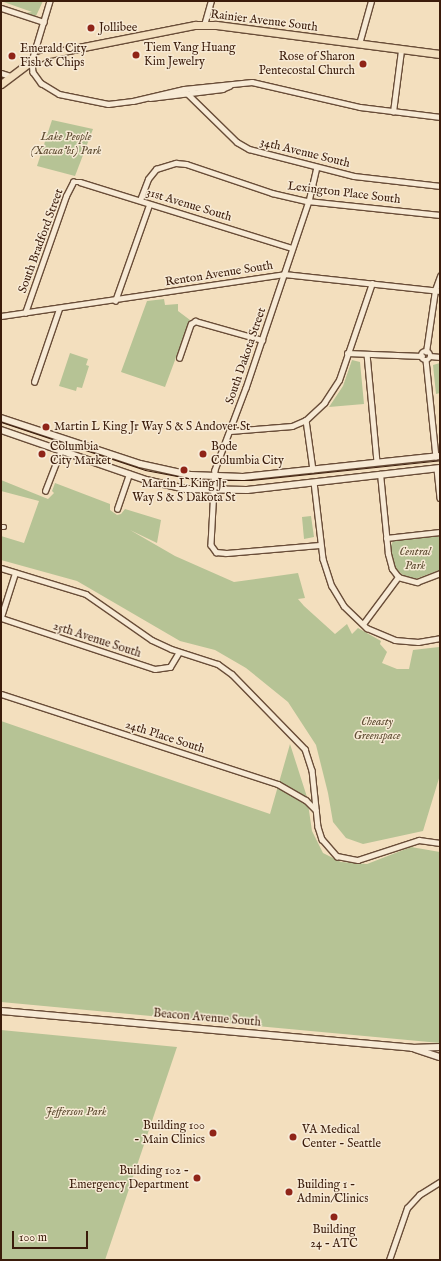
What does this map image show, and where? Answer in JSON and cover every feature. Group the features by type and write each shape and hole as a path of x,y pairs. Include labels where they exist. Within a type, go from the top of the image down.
{"main road":[{"name":"Rainier Avenue South","path":"1,84 32,61 59,51 204,25 440,54"},
{"path":"1,418 151,468 214,477 313,470 438,456"},
{"path":"1,430 161,484 212,491 439,469"},
{"name":"Beacon Avenue South","path":"1,1011 412,1048 440,1047"},
{"name":"Beacon Avenue South","path":"412,1048 440,1057"}],"street":[{"path":"50,1 32,61 33,72 41,83 59,94 108,104 187,93 222,90 232,84"},
{"path":"204,25 211,1"},
{"path":"359,44 371,1"},
{"path":"1,8 44,22"},
{"path":"393,112 401,50"},
{"path":"1,73 11,76"},
{"path":"148,98 184,88 261,82 353,106 440,117"},
{"name":"34th Avenue South","path":"187,93 243,146 317,167 366,178 440,186"},
{"name":"Lexington Place South","path":"140,200 148,179 156,169 167,164 186,164 272,193 309,201 440,215"},
{"name":"South Dakota Street","path":"317,167 309,201 214,477 212,491 211,545 216,552 320,545"},
{"name":"South Bradford Street","path":"25,313 66,196 74,182 80,182"},
{"name":"31st Avenue South","path":"80,182 140,200 149,205 292,248"},
{"path":"115,301 149,205"},
{"name":"Renton Avenue South","path":"1,316 115,301 284,274 437,290"},
{"path":"422,356 426,352 440,276"},
{"path":"230,431 292,426 306,420 335,390 372,283"},
{"path":"34,382 59,309"},
{"path":"179,358 191,324 195,321 262,340"},
{"path":"426,352 430,356 440,357"},
{"path":"348,354 422,356 426,360 438,456"},
{"path":"367,354 377,462"},
{"path":"426,360 430,356"},
{"path":"306,420 313,470"},
{"path":"45,491 61,450"},
{"path":"439,469 440,498"},
{"path":"117,509 129,474"},
{"path":"380,474 390,564 398,577 417,582 440,573"},
{"path":"314,482 320,545 326,573 337,596 363,624 395,640 418,642 440,638"},
{"path":"386,538 440,532"},
{"path":"1,568 86,594 144,636 179,652 209,660 224,668 298,741 304,749 312,770 316,810 322,839 331,852 342,858 366,859 420,840 440,843"},
{"path":"1,618 3,604 15,573"},
{"path":"363,624 398,577"},
{"name":"25th Avenue South","path":"1,618 155,669 170,667 179,652"},
{"name":"24th Place South","path":"1,694 278,784 306,800 316,810"},
{"path":"389,1260 407,1208 419,1195 440,1182"}],"green space":[{"path":"1,1 43,1 36,16 25,13 32,12"},
{"name":"Lake People (Xacua'bs) Park","path":"52,120 93,129 75,176 37,166"},
{"path":"164,299 165,305 178,304 178,311 190,320 165,387 121,372 147,301"},
{"path":"70,353 88,359 86,365 89,366 82,388 77,387 76,391 59,386"},
{"path":"352,360 360,362 364,404 329,407 343,386"},
{"path":"440,363 440,393 436,394 433,365"},
{"name":"Cheasty Greenspace","path":"1,480 48,499 54,493 52,491 55,483 110,504 110,510 117,515 121,514 125,509 161,520 157,543 130,530 175,556 234,582 298,573 305,598 298,599 304,606 335,634 347,624 352,634 358,628 381,641 380,644 387,652 382,663 397,669 409,669 413,650 439,647 440,775 423,831 363,844 346,838 333,822 328,793 316,745 288,702 246,668 215,650 180,641 77,581 1,560 1,536 24,543 39,501 1,491"},
{"path":"311,516 314,537 304,539 302,517"},
{"name":"Central Park","path":"440,536 440,570 415,579 404,576 394,567 390,548 393,541"},
{"path":"1,721 270,814 290,744 307,797 312,831 323,853 341,862 367,864 411,847 440,852 440,1043 1,1002"},
{"name":"Jefferson Park","path":"1,1030 177,1047 105,1260 1,1260"}],"tram line":[{"path":"1,422 145,470 198,480 251,480 440,460"}],"place":[{"name":"Jollibee","path":"91,28"},
{"name":"Tiem Vang Huang Kim Jewelry","path":"136,55"},
{"name":"Emerald City Fish & Chips","path":"12,56"},
{"name":"Rose of Sharon Pentecostal Church","path":"363,64"},
{"name":"Martin L King Jr Way S & S Andover St","path":"46,427"},
{"name":"Columbia City Market","path":"42,454"},
{"name":"Bode Columbia City","path":"203,454"},
{"name":"Martin L King Jr Way S & S Dakota St","path":"184,470"},
{"name":"Building 100 - Main Clinics","path":"213,1133"},
{"name":"VA Medical Center - Seattle","path":"293,1137"},
{"name":"Building 102 - Emergency Department","path":"197,1178"},
{"name":"Building 1 - Admin/Clinics","path":"289,1192"},
{"name":"Building 24 - ATC","path":"334,1217"}]}
